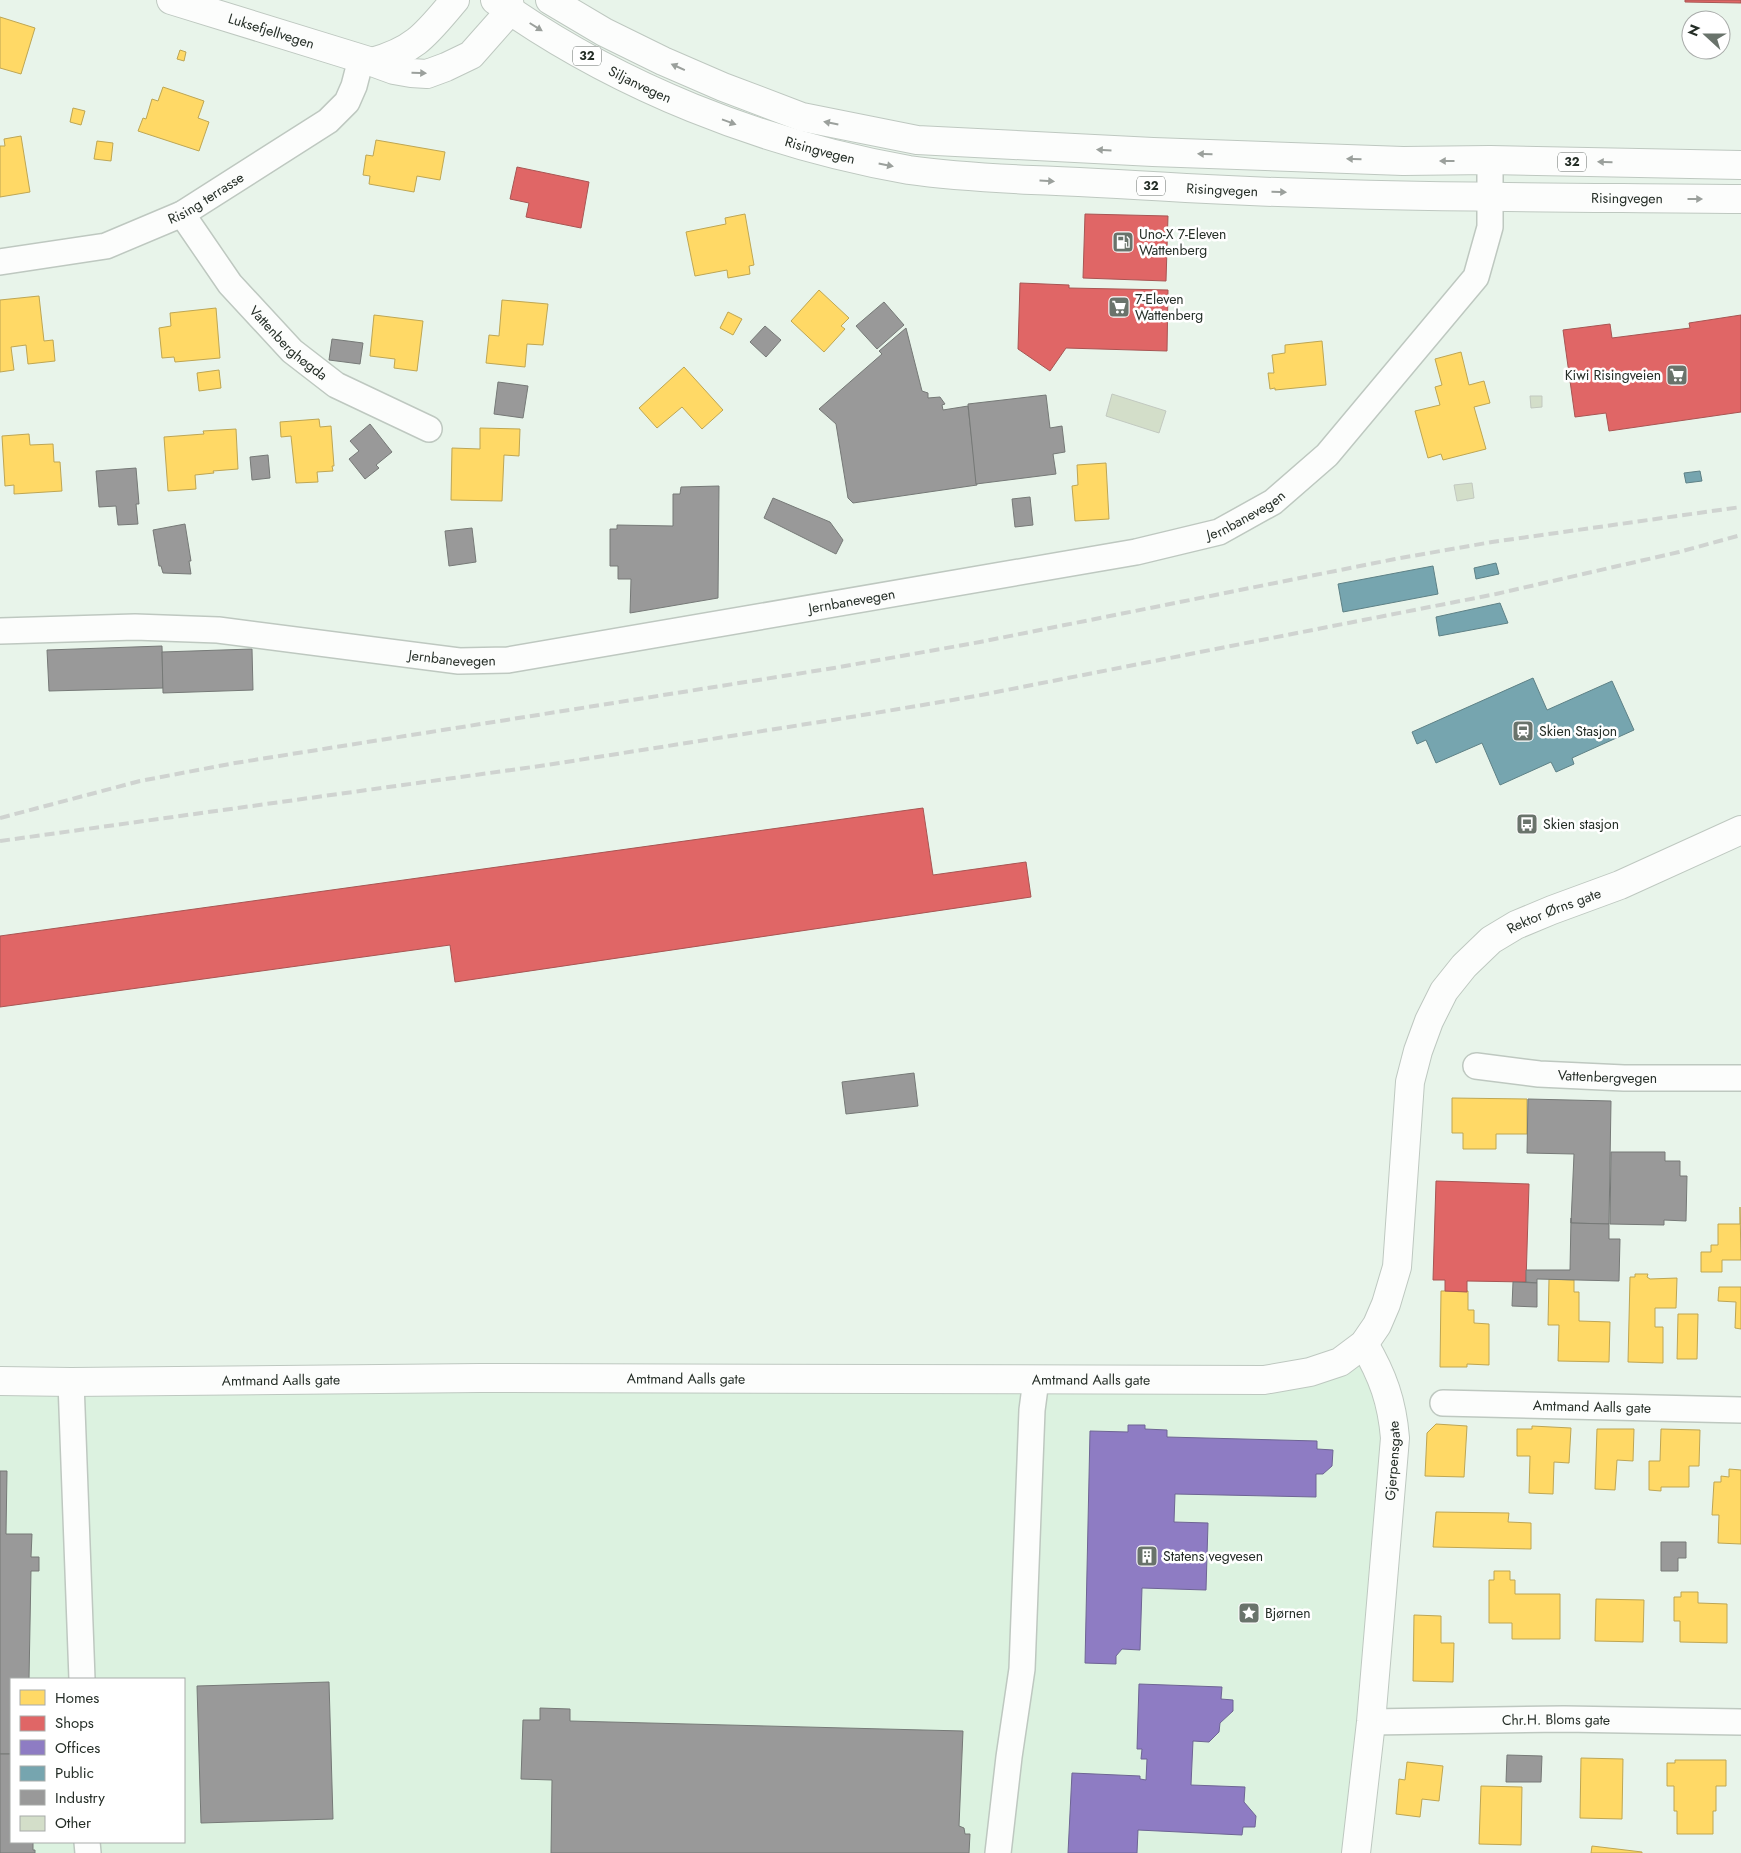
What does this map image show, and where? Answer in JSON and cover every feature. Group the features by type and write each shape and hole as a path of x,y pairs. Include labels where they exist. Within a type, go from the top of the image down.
{"main road":[{"name":"Luksefjellvegen","path":"171,0 394,70 427,74 446,68 471,55 504,4"},
{"path":"366,60 391,57 410,47 426,34 455,0"},
{"name":"Risingvegen","path":"550,0 604,32 723,87 802,117 917,140 1152,152 1403,161 1490,160 1741,165"},
{"name":"Siljanvegen","path":"504,4 603,65 684,104"},
{"name":"Risingvegen","path":"684,104 744,127 815,149 912,170 980,177 1252,191 1490,197 1741,199"},
{"name":"Rektor Ørns gate","path":"1364,1344 1377,1325 1398,1267 1410,1082 1418,1051 1444,991 1464,966 1491,940 1516,925 1620,885 1741,830"},
{"name":"Amtmand Aalls gate","path":"0,1382 480,1378 1264,1380 1310,1372 1340,1362 1364,1344"},
{"name":"Gjerpensgate","path":"1356,1853 1371,1722 1395,1438 1393,1414 1388,1393 1377,1366 1364,1344"}],"street":[{"name":"Rising terrasse","path":"0,262 106,246 182,214 328,121 347,102 366,60"},
{"name":"Jernbanevegen","path":"0,631 135,627 218,630 458,661 508,660 1136,552 1219,532 1273,502 1327,455 1476,277 1490,227 1490,160"},
{"name":"Vattenberghøgda","path":"182,214 230,284 292,351 336,385 429,429"},
{"name":"Vattenbergvegen","path":"1476,1066 1539,1074 1624,1078 1741,1078"},
{"path":"998,1853 1008,1757 1022,1669 1032,1410 1036,1380"},
{"path":"71,1382 82,1678"},
{"name":"Amtmand Aalls gate","path":"1443,1403 1741,1410"},
{"name":"Chr.H. Bloms gate","path":"1371,1722 1564,1720 1741,1722"}],"shaded area":[{"path":"1364,1344 1388,1393 1356,1853 0,1853 0,1381 1264,1380"}],"building: Homes":[{"path":"0,17 35,28 21,74 0,68"},
{"path":"180,50 186,52 184,61 177,59"},
{"path":"163,87 204,101 198,118 209,122 199,151 138,131 143,118 146,119 152,99 158,101"},
{"path":"73,108 85,111 81,125 70,122"},
{"path":"21,136 30,192 0,197 0,146 5,146 4,139"},
{"path":"376,140 445,152 440,180 417,176 414,192 369,184 370,176 363,175 366,155 373,156"},
{"path":"97,141 113,143 111,161 94,159"},
{"path":"745,214 754,265 749,266 750,274 728,278 727,270 695,276 686,232 726,224 725,218"},
{"path":"819,290 849,318 841,326 845,329 824,352 791,321"},
{"path":"39,296 44,341 53,340 55,361 28,364 26,345 11,347 14,370 0,372 0,300"},
{"path":"502,300 548,304 543,345 527,344 525,367 486,363 489,335 499,336"},
{"path":"216,308 220,358 175,362 174,357 162,358 159,328 171,326 170,313"},
{"path":"728,312 742,319 733,335 720,328"},
{"path":"374,315 423,321 417,371 394,368 395,359 370,356"},
{"path":"1322,341 1326,385 1270,389 1268,373 1274,373 1272,355 1285,353 1285,345"},
{"path":"1461,352 1469,385 1484,381 1490,403 1474,407 1486,449 1443,460 1441,454 1428,458 1415,411 1440,405 1435,387 1442,385 1435,359"},
{"path":"684,367 723,410 702,429 682,407 657,428 639,408"},
{"path":"219,370 221,388 199,391 197,373"},
{"path":"319,419 320,427 331,426 333,471 317,472 318,482 296,483 291,436 281,437 280,422"},
{"path":"480,428 520,429 519,456 504,455 502,501 451,500 452,448 480,449"},
{"path":"236,429 238,469 195,475 196,489 168,491 164,437 204,434 203,431"},
{"path":"29,434 30,445 53,444 54,462 60,462 62,491 14,494 14,485 5,486 2,436"},
{"path":"1106,463 1109,519 1075,521 1072,486 1078,485 1077,465"},
{"path":"1452,1098 1527,1099 1527,1134 1496,1134 1496,1149 1463,1149 1463,1133 1452,1133"},
{"path":"1740,1207 1741,1260 1722,1260 1722,1272 1701,1272 1701,1252 1711,1252 1711,1245 1718,1245 1718,1224 1740,1224"},
{"path":"1635,1274 1648,1274 1647,1277 1650,1279 1677,1278 1676,1308 1655,1308 1655,1327 1663,1327 1663,1363 1628,1362 1630,1277 1635,1277"},
{"path":"1549,1279 1574,1280 1574,1292 1579,1292 1579,1321 1610,1322 1609,1362 1558,1361 1559,1325 1548,1325"},
{"path":"1719,1287 1741,1287 1741,1329 1735,1328 1736,1302 1718,1301"},
{"path":"1441,1291 1468,1291 1468,1310 1474,1310 1474,1323 1489,1324 1489,1365 1467,1364 1467,1367 1440,1367"},
{"path":"1678,1314 1698,1314 1697,1359 1677,1359"},
{"path":"1436,1424 1467,1426 1464,1477 1425,1476 1427,1433"},
{"path":"1532,1426 1571,1428 1569,1463 1554,1462 1553,1494 1529,1493 1530,1456 1517,1456 1517,1429 1532,1429"},
{"path":"1597,1429 1634,1429 1633,1461 1617,1460 1615,1490 1595,1489"},
{"path":"1661,1429 1700,1430 1699,1466 1689,1466 1689,1487 1661,1487 1661,1491 1649,1490 1649,1461 1660,1461"},
{"path":"1729,1469 1741,1470 1741,1544 1718,1543 1719,1515 1712,1515 1714,1482 1721,1482 1721,1476 1729,1477"},
{"path":"1436,1512 1509,1513 1508,1522 1531,1523 1531,1549 1433,1547"},
{"path":"1494,1571 1510,1571 1510,1580 1515,1580 1515,1594 1560,1594 1560,1639 1512,1639 1512,1623 1489,1623 1489,1580 1494,1580"},
{"path":"1681,1592 1698,1592 1698,1603 1727,1604 1727,1643 1680,1642 1680,1621 1674,1621 1674,1597 1681,1597"},
{"path":"1596,1599 1644,1600 1643,1642 1595,1641"},
{"path":"1414,1615 1441,1616 1441,1643 1454,1643 1453,1682 1413,1681"},
{"path":"1581,1758 1623,1759 1622,1819 1580,1818"},
{"path":"1675,1760 1726,1760 1726,1786 1716,1786 1716,1811 1713,1811 1713,1834 1677,1834 1677,1811 1674,1811 1674,1786 1667,1786 1667,1763 1675,1763"},
{"path":"1407,1762 1443,1766 1439,1801 1422,1799 1420,1817 1396,1814 1399,1779 1405,1780"},
{"path":"1481,1786 1522,1787 1521,1845 1479,1844"},
{"path":"1592,1846 1642,1852 1642,1853 1591,1853"}],"building: Shops":[{"path":"1685,0 1741,0 1741,3 1685,2"},
{"path":"517,167 589,182 581,228 526,217 529,203 510,199"},
{"path":"1085,214 1168,216 1166,281 1083,278"},
{"path":"1020,283 1069,285 1069,288 1168,290 1167,351 1066,348 1050,371 1018,349"},
{"path":"1741,315 1741,412 1609,431 1606,413 1575,417 1563,330 1610,324 1612,338 1690,328 1689,323"},
{"path":"923,808 933,875 1026,862 1031,897 455,982 450,945 0,1007 0,936"},
{"path":"1436,1181 1529,1184 1526,1282 1467,1281 1467,1292 1445,1291 1445,1280 1433,1280"}],"building: Offices":[{"name":"Statens vegvesen","path":"1128,1425 1145,1425 1145,1429 1167,1430 1167,1437 1317,1441 1317,1449 1333,1450 1332,1466 1323,1474 1316,1474 1316,1497 1175,1494 1174,1522 1208,1523 1206,1590 1142,1588 1140,1650 1122,1649 1116,1656 1116,1664 1085,1663 1090,1431 1128,1432"},
{"path":"1139,1684 1222,1687 1221,1699 1233,1700 1233,1711 1220,1723 1219,1732 1209,1742 1193,1741 1191,1785 1245,1787 1244,1802 1256,1816 1255,1827 1243,1827 1242,1835 1138,1830 1137,1853 1068,1853 1072,1773 1140,1776 1140,1779 1146,1780 1147,1759 1141,1759 1142,1749 1137,1749"}],"building: Public":[{"path":"1700,471 1702,481 1686,483 1684,473"},
{"path":"1496,563 1499,574 1476,579 1474,568"},
{"path":"1433,566 1438,594 1343,612 1338,584"},
{"path":"1500,603 1508,623 1439,636 1436,617"},
{"name":"Skien Stasjon","path":"1533,678 1547,710 1612,681 1634,730 1572,758 1574,764 1556,772 1551,762 1500,785 1482,743 1436,763 1426,740 1417,744 1412,732"}],"building: Industry":[{"path":"884,302 904,325 877,349 856,326"},
{"path":"765,326 781,340 766,357 750,342"},
{"path":"906,328 922,391 928,393 928,398 940,397 945,404 942,405 943,410 968,406 977,485 853,503 848,498 836,424 819,409 882,354 879,351"},
{"path":"332,339 363,343 360,364 329,360"},
{"path":"498,382 528,386 523,418 494,414"},
{"path":"1046,395 1050,428 1062,426 1065,452 1053,454 1056,474 976,484 968,404"},
{"path":"370,424 392,452 376,465 379,468 365,479 349,459 359,451 350,441"},
{"path":"268,455 270,478 252,480 250,457"},
{"path":"136,468 139,504 136,504 138,524 118,525 116,506 99,507 96,471"},
{"path":"719,486 718,598 630,613 631,579 618,579 618,566 610,566 610,529 617,529 617,525 673,526 673,494 680,494 681,487"},
{"path":"1030,497 1033,525 1015,527 1012,499"},
{"path":"773,498 830,522 843,540 836,554 764,518"},
{"path":"185,524 191,561 189,561 191,574 163,573 161,566 159,566 153,530"},
{"path":"472,528 476,562 449,566 445,531"},
{"path":"162,646 163,688 49,691 47,650"},
{"path":"252,649 253,690 163,693 162,652"},
{"path":"914,1073 918,1106 846,1114 842,1082"},
{"path":"1528,1099 1611,1101 1609,1224 1571,1223 1574,1154 1527,1153"},
{"path":"1611,1152 1665,1152 1665,1161 1680,1161 1680,1176 1687,1176 1686,1221 1664,1220 1664,1225 1610,1224"},
{"path":"1571,1218 1571,1223 1609,1224 1609,1239 1620,1239 1619,1281 1537,1279 1537,1283 1526,1282 1526,1270 1570,1270"},
{"path":"1513,1282 1537,1283 1537,1307 1512,1306"},
{"path":"0,1471 7,1471 6,1534 32,1534 31,1557 39,1557 39,1571 31,1571 29,1678 10,1678 10,1754 0,1754"},
{"path":"1661,1542 1686,1542 1686,1558 1678,1558 1678,1571 1661,1571"},
{"path":"329,1682 333,1819 201,1823 197,1686"},
{"path":"540,1708 570,1709 570,1721 963,1731 959,1826 964,1828 965,1834 970,1834 969,1853 551,1853 552,1780 521,1779 523,1720 540,1720"},
{"path":"0,1754 10,1754 10,1843 33,1843 35,1853 0,1853"},
{"path":"1507,1755 1542,1756 1541,1782 1506,1782"}],"building: Other":[{"path":"1112,394 1166,411 1159,433 1106,416"},
{"path":"1530,396 1542,396 1542,407 1531,408"},
{"path":"1472,483 1474,498 1457,501 1454,485"}],"railway":[{"path":"0,818 140,781 235,763 834,668 980,642 1395,559 1492,542 1741,507"},
{"path":"0,841 547,765 976,696 1496,594 1679,552 1741,535"}],"place":[{"name":"Uno-X 7-Eleven Wattenberg","path":"1123,242"},
{"name":"7-Eleven Wattenberg","path":"1119,307"},
{"name":"Kiwi Risingveien","path":"1677,375"},
{"name":"Skien Stasjon","path":"1523,731"},
{"name":"Skien stasjon","path":"1527,824"},
{"name":"Statens vegvesen","path":"1147,1556"},
{"name":"Bjørnen","path":"1249,1613"}]}
